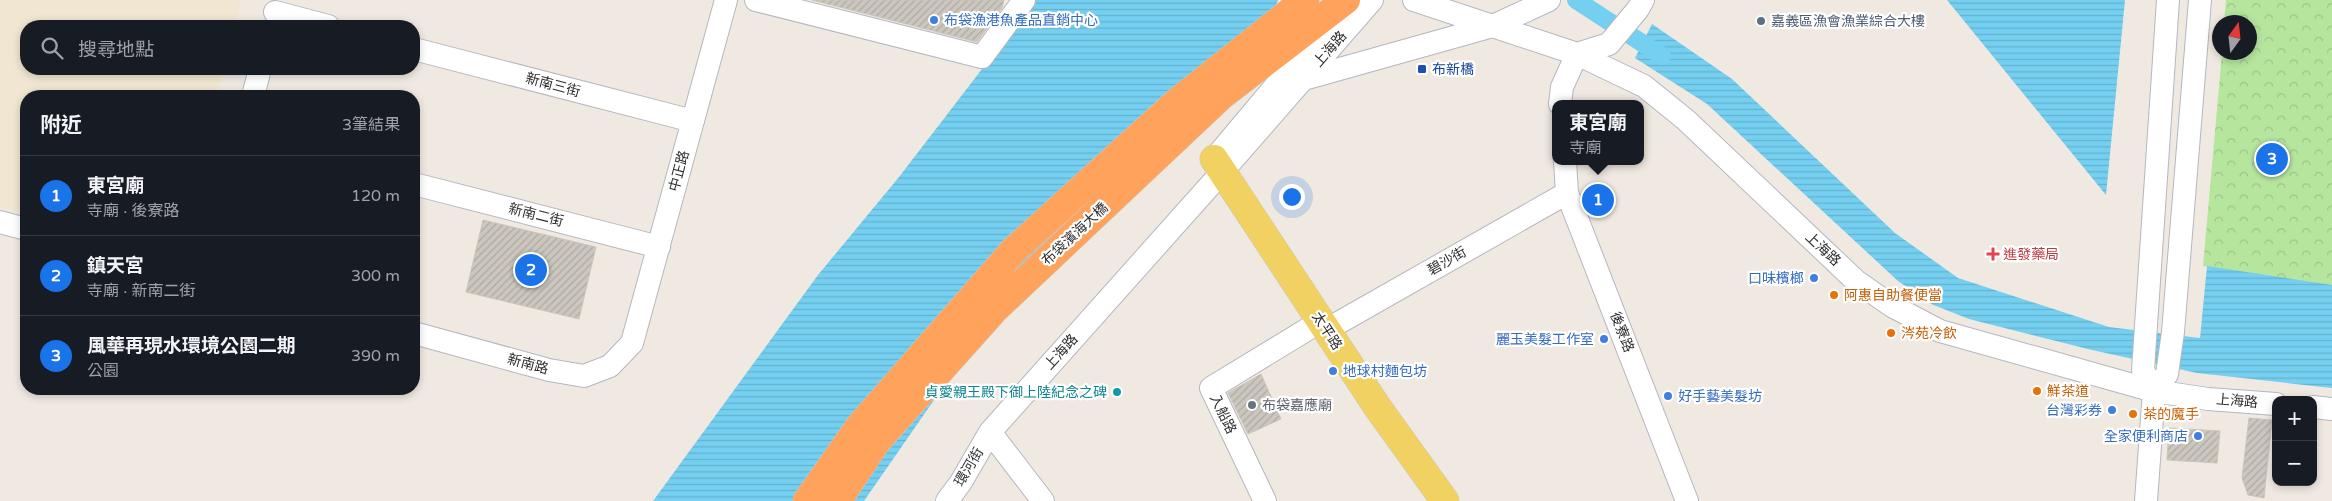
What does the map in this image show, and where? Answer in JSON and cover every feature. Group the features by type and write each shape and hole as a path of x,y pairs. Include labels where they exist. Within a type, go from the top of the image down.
{"highway":[{"name":"布袋濱海大橋","path":"807,501 859,427 1013,251 1178,101 1305,0"},
{"name":"布袋濱海大橋","path":"838,501 877,441 995,310 1221,96 1346,0"}],"main road":[{"name":"太平路","path":"1218,166 1439,499"}],"street":[{"name":"中正路","path":"632,343 726,0"},
{"path":"756,0 982,57 1024,0"},
{"name":"上海路","path":"1218,166 1288,70 1360,0"},
{"name":"上海路","path":"990,432 1218,166 1304,79 1372,0"},
{"name":"上海路","path":"1414,0 1577,54 1644,86 1686,120 1856,281 1892,306 1940,331 2161,382 2208,399 2272,404"},
{"path":"1304,79 1493,26 1549,0"},
{"path":"1560,100 1562,87 1577,54 1609,44 1638,9 1643,0"},
{"path":"2161,382 2143,370 2168,0"},
{"path":"2146,501 2161,382 2173,332 2200,0"},
{"path":"274,13 303,20"},
{"name":"新南三街","path":"420,50 693,122"},
{"path":"254,90 258,75"},
{"name":"後寮路","path":"1565,165 1567,193 1687,501"},
{"name":"新南二街","path":"420,186 659,247"},
{"name":"碧沙街","path":"1323,326 1567,193"},
{"path":"0,222 20,227"},
{"name":"入船路","path":"1265,501 1211,388 1323,326"},
{"name":"新南路","path":"420,335 549,370 584,376 610,366 632,343"},
{"path":"2317,407 2332,409"},
{"path":"990,432 1043,501"},
{"name":"環河街","path":"947,501 961,482 990,432"}],"shaded area":[{"path":"0,0 241,0 236,20 20,20 20,75 221,75 218,90 20,90 20,212 0,207"}],"green space":[{"path":"2226,0 2332,0 2332,286 2203,266 2221,60 2257,60 2257,15 2225,15"}],"water":[{"path":"1027,0 1278,0 1264,39 961,361 864,501 653,501 818,275 899,177 982,69"},
{"path":"1947,0 2125,0 2106,195"},
{"path":"1652,24 1732,79 1895,233 1958,278 2109,327 2200,338 2207,266 2332,285 2332,388 2197,373 2092,350 1969,319 1931,304 1898,281 1707,104 1635,58"}],"building":[{"name":"布袋漁港魚產品直銷中心","path":"812,0 1004,0 1002,8 977,42"},
{"path":"483,220 596,247 579,319 466,292"},
{"name":"布袋嘉應廟","path":"1261,374 1281,419 1248,434 1228,393"},
{"path":"2249,418 2272,420 2264,498 2248,495 2242,478"},
{"path":"2169,428 2220,431 2217,463 2167,460"}],"waterway":[{"path":"1576,0 1662,56"}],"place":[{"name":"布袋漁港魚產品直銷中心","path":"934,20"},
{"name":"嘉義區漁會漁業綜合大樓","path":"1761,21"},
{"name":"布新橋","path":"1422,69"},
{"name":"風華再現水環境公園二期","path":"2272,159"},
{"name":"東宮廟","path":"1598,200"},
{"name":"進發藥局","path":"1993,254"},
{"name":"鎮天宮","path":"531,270"},
{"name":"口味檳榔","path":"1814,278"},
{"name":"阿惠自助餐便當","path":"1834,295"},
{"name":"涔苑冷飲","path":"1891,333"},
{"name":"麗玉美髮工作室","path":"1604,339"},
{"name":"地球村麵包坊","path":"1333,371"},
{"name":"鮮茶道","path":"2037,391"},
{"name":"貞愛親王殿下御上陸紀念之碑","path":"1117,392"},
{"name":"好手藝美髮坊","path":"1668,396"},
{"name":"布袋嘉應廟","path":"1252,405"},
{"name":"台灣彩券","path":"2112,410"},
{"name":"茶的魔手","path":"2133,414"},
{"name":"全家便利商店","path":"2198,436"}]}
